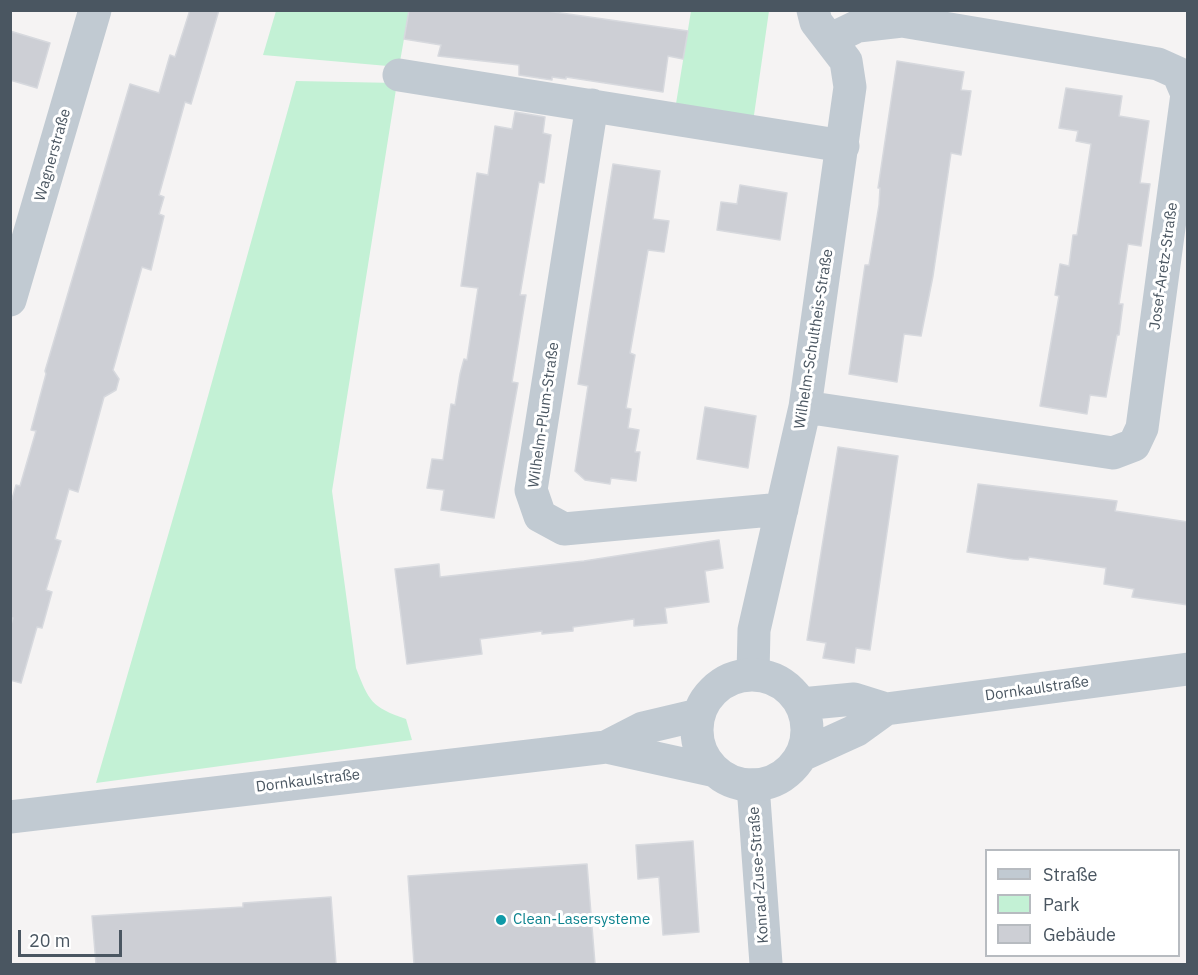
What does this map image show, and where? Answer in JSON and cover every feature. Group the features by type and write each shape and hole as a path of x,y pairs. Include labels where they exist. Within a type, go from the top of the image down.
{"street":[{"name":"Wagnerstraße","path":"10,300 95,10"},
{"name":"Wilhelm-Schultheis-Straße","path":"753,674 754,630 805,407 850,87 846,61 816,22 813,10"},
{"name":"Josef-Aretz-Straße","path":"805,407 1113,453 1134,445 1142,428 1186,94 1178,73 1158,64 902,21 858,26 831,39"},
{"path":"399,75 843,146"},
{"name":"Wilhelm-Plum-Straße","path":"592,105 531,490 540,516 564,529 782,510"},
{"name":"Dornkaulstraße","path":"801,704 854,699 886,709 1188,669"},
{"path":"753,674 772,678 789,688 801,704 807,720 807,738 801,755 789,771 773,781 753,785 727,779 705,760 699,746 698,715 706,699 719,686 735,677 753,674"},
{"name":"Dornkaulstraße","path":"801,755 857,730 886,709"},
{"name":"Dornkaulstraße","path":"606,747 643,728 698,715"},
{"name":"Dornkaulstraße","path":"10,817 606,747 715,771"},
{"name":"Konrad-Zuse-Straße","path":"753,785 765,964"}],"green space":[{"path":"276,11 409,11 399,67 263,55"},
{"path":"691,11 769,11 753,122 675,110"},
{"path":"296,81 397,83 332,491 356,668 364,688 373,701 385,711 406,719 412,740 96,783 196,439"}],"building":[{"path":"190,10 219,10 191,104 185,102 159,195 164,197 159,214 164,216 151,270 142,267 113,370 119,379 116,390 104,397 78,492 69,489 55,539 61,541 46,590 52,592 42,628 37,627 21,683 10,680 10,628 13,618 10,618 10,506 16,485 20,486 36,431 31,430 45,371 130,84 159,93 170,55 175,57"},
{"path":"409,10 540,10 688,31 683,59 668,56 663,92 566,77 566,79 552,77 552,80 519,75 519,65 438,56 441,45 404,39"},
{"path":"10,31 50,43 37,88 10,80"},
{"path":"897,61 964,72 961,90 971,91 961,155 951,153 933,276 921,336 904,334 897,382 849,374 865,265 869,265 879,205 880,188 878,188"},
{"path":"1066,88 1122,96 1119,116 1149,121 1140,183 1150,184 1141,246 1128,244 1119,304 1123,304 1119,335 1117,335 1106,397 1090,395 1087,414 1040,406 1059,296 1055,295 1060,264 1069,266 1073,235 1077,235 1091,144 1076,141 1078,131 1059,128"},
{"path":"515,112 545,117 543,133 551,135 544,183 539,182 520,295 526,295 512,382 518,383 494,518 441,510 444,490 427,488 432,459 443,460 451,404 455,405 464,359 467,360 478,288 461,286 477,173 488,175 495,126 512,129"},
{"path":"613,164 660,171 653,219 669,221 664,252 648,250 630,353 635,355 626,408 631,409 628,428 639,430 635,452 640,452 636,481 611,478 610,484 585,480 575,471 588,386 578,384"},
{"path":"740,185 787,193 780,240 717,230 721,202 737,204"},
{"path":"705,407 756,416 748,468 697,459"},
{"path":"838,447 898,456 870,650 856,648 854,663 823,658 826,643 807,640"},
{"path":"978,484 1117,501 1115,511 1188,522 1188,605 1132,597 1134,589 1104,584 1106,568 1029,557 1028,560 1013,559 967,552"},
{"path":"719,540 723,568 705,571 709,602 665,608 667,623 634,626 634,619 573,627 573,631 542,634 542,631 480,639 482,654 407,664 395,569 439,564 440,577 584,561"},
{"path":"693,841 699,932 663,935 659,877 638,879 636,845"},
{"name":"Clean-Lasersysteme","path":"587,864 595,964 414,964 408,876"},
{"path":"331,897 336,964 96,964 92,916 243,907 243,903"}],"place":[{"name":"Clean-Lasersysteme","path":"501,920"}]}
